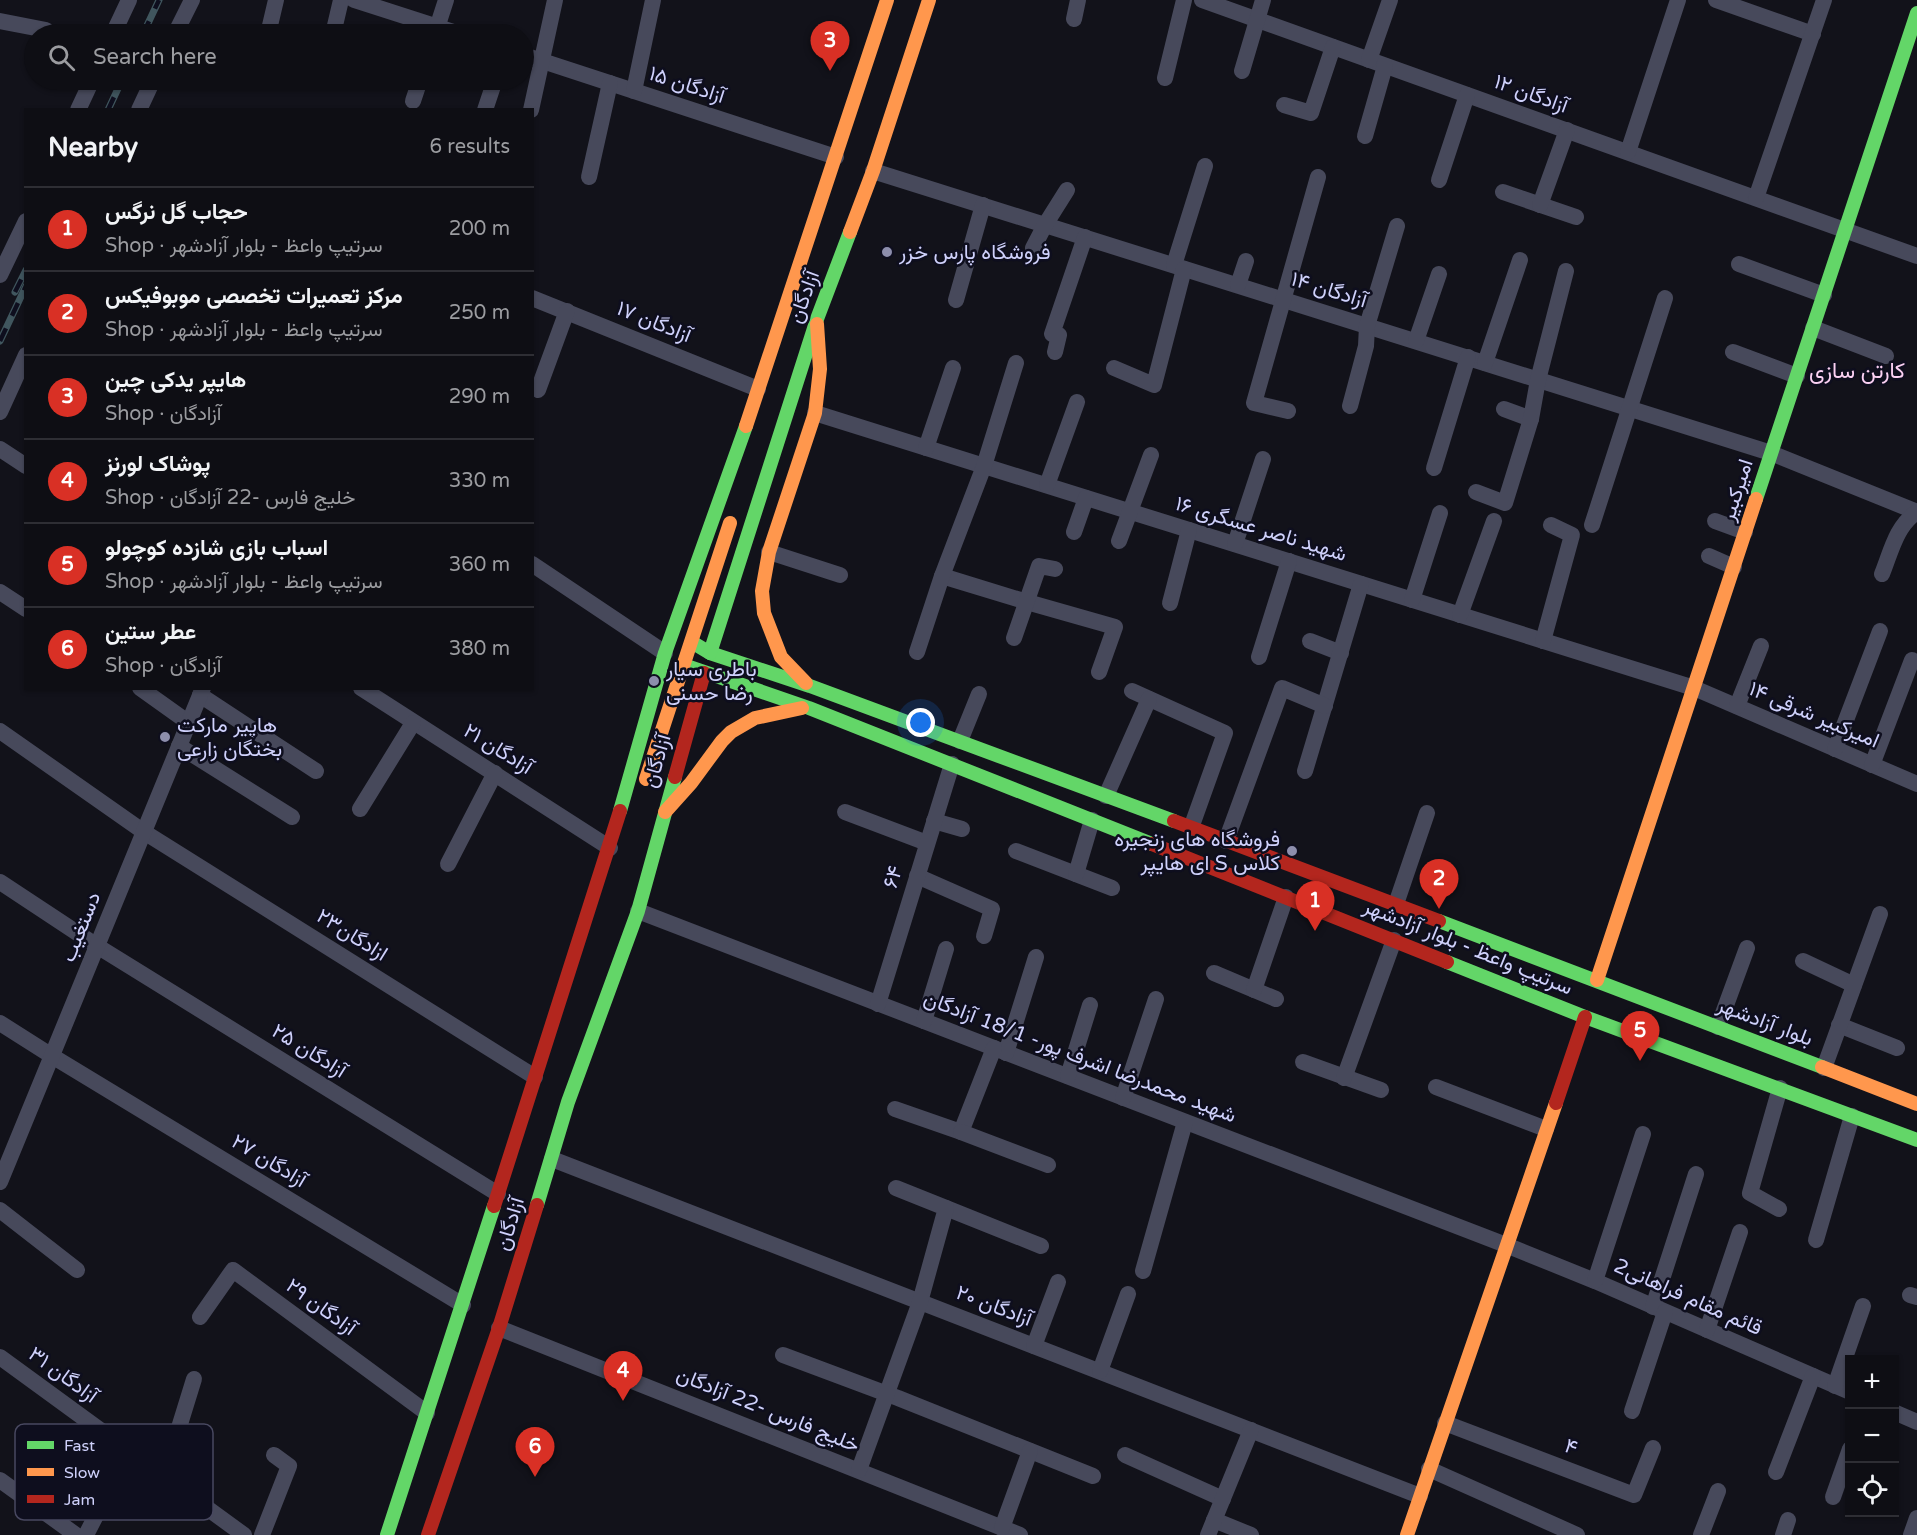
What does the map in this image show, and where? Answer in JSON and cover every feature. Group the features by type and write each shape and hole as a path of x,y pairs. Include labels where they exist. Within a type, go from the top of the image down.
{"main road":[{"name":"آزادگان","path":"387,1535 610,848 665,653 725,489 887,0"},
{"name":"آزادگان","path":"428,1535 499,1328 568,1102 638,911 710,653 817,319 873,171 893,109 908,46 929,0"},
{"name":"امیرکبیر","path":"1597,980 1845,230 1914,33 1917,13"},
{"path":"879,26 883,40 888,44"},
{"path":"858,90 864,87 878,88 891,98 893,109"},
{"path":"810,686 781,657 764,613 762,591 770,552 815,413 820,369 817,319"},
{"path":"616,827 639,794 685,665 730,520 725,489"},
{"name":"سرتیپ واعظ - بلوار آزادشهر","path":"692,642 710,653 810,686 960,741 1597,980"},
{"name":"سرتیپ واعظ - بلوار آزادشهر","path":"685,665 808,708 952,764 1585,1017 1917,1140"},
{"path":"664,813 700,773 731,732 752,720 781,710 808,708"},
{"name":"بلوار آزادشهر","path":"1597,980 1917,1104"},
{"path":"1407,1535 1585,1017"}],"street":[{"path":"118,24 129,0"},
{"path":"180,24 192,0"},
{"path":"270,24 276,0"},
{"path":"335,24 341,0"},
{"path":"438,24 446,0"},
{"path":"532,108 555,0"},
{"path":"634,91 653,0"},
{"path":"1074,19 1078,0"},
{"path":"1165,78 1184,0"},
{"name":"۱۲ آزادگان","path":"1202,0 1917,256"},
{"path":"1242,71 1263,0"},
{"path":"1369,60 1390,0"},
{"path":"1628,152 1678,0"},
{"path":"1716,0 1813,33"},
{"path":"1756,198 1824,0"},
{"path":"358,1 418,24"},
{"path":"0,21 24,26"},
{"path":"1284,105 1315,115 1334,47"},
{"name":"۱۵ آزادگان","path":"534,59 836,157"},
{"path":"1365,136 1385,66"},
{"path":"588,177 610,83"},
{"path":"79,108 87,90"},
{"path":"140,108 148,90"},
{"path":"413,101 417,90"},
{"path":"486,108 492,90"},
{"path":"1439,180 1467,95"},
{"path":"1540,205 1567,130"},
{"path":"1114,368 1154,385 1179,267 1205,166"},
{"name":"۱۴ آزادگان","path":"873,171 1772,453 1917,512"},
{"path":"1288,411 1254,403 1318,177"},
{"path":"1033,248 1067,190"},
{"path":"1503,192 1576,217"},
{"path":"957,300 983,205"},
{"path":"0,275 24,225"},
{"path":"1350,406 1366,346 1367,326 1397,226"},
{"path":"1055,352 1059,335 1052,334 1085,237"},
{"path":"1485,363 1520,260"},
{"path":"1238,285 1246,261"},
{"path":"1739,264 1824,295"},
{"path":"1476,492 1505,503 1531,419 1538,380 1566,271"},
{"path":"1416,341 1439,274"},
{"path":"1592,525 1665,298"},
{"name":"۱۷ آزادگان","path":"534,299 758,389"},
{"path":"538,390 567,312"},
{"path":"1813,328 1886,357"},
{"path":"1733,352 1797,376"},
{"path":"1434,468 1468,357"},
{"path":"0,412 24,359"},
{"path":"917,652 942,576 984,466 1017,363"},
{"path":"926,448 953,368"},
{"path":"1047,485 1077,402"},
{"path":"1504,410 1531,419"},
{"name":"۱۶ شهید ناصر عسگری","path":"815,413 1694,688"},
{"path":"0,449 24,465"},
{"path":"1119,541 1151,455"},
{"path":"1235,544 1263,459"},
{"path":"1074,532 1086,498"},
{"path":"1882,574 1899,530 1907,518 1917,512"},
{"path":"1412,600 1440,513"},
{"path":"1460,615 1494,521"},
{"path":"1716,521 1745,532"},
{"path":"1544,641 1572,535 1551,525"},
{"path":"1170,603 1189,530"},
{"path":"770,552 840,575"},
{"path":"1708,556 1734,567"},
{"path":"1259,657 1289,561"},
{"path":"534,565 665,653"},
{"path":"1014,638 1039,566 1055,569"},
{"path":"942,576 1114,627 1099,672"},
{"path":"1305,771 1361,584"},
{"path":"0,592 24,608"},
{"path":"1835,749 1880,631"},
{"path":"1310,642 1341,653"},
{"path":"1737,706 1761,646"},
{"path":"1872,765 1912,660"},
{"path":"1226,840 1282,688 1325,706"},
{"name":"۱۴ امیرکبیر شرقی","path":"1694,688 1917,784"},
{"path":"143,690 189,723"},
{"name":"۲۱ آزادگان","path":"364,690 610,848"},
{"path":"1132,691 1225,734 1191,828"},
{"path":"202,692 316,771"},
{"name":"دستغیب","path":"0,1182 5,1155 52,1056 202,692"},
{"path":"960,741 979,694"},
{"path":"1106,796 1149,699"},
{"path":"360,809 413,723"},
{"name":"۲۳ازادگان","path":"0,731 144,832 535,1077"},
{"path":"180,746 291,817"},
{"name":"۶۴","path":"878,1004 952,764"},
{"path":"448,864 495,773"},
{"path":"1396,904 1427,813"},
{"path":"844,814 927,843"},
{"path":"1076,874 1092,820"},
{"path":"934,821 962,829"},
{"path":"1016,851 1112,888"},
{"path":"917,876 992,909 984,936"},
{"name":"۲۵ آزادگان","path":"0,882 97,946 498,1194"},
{"path":"1254,990 1286,897"},
{"name":"شهید محمدرضا اشرف پور- 18/1 آزادگان","path":"638,911 1506,1245"},
{"path":"1824,1068 1881,914"},
{"path":"1344,1078 1394,940"},
{"path":"1718,1027 1747,948"},
{"path":"924,1021 946,949"},
{"path":"961,1132 1000,1050 1036,957"},
{"path":"1803,962 1854,985"},
{"path":"1214,973 1276,999"},
{"path":"1123,1098 1156,999"},
{"path":"1068,1077 1090,1005"},
{"name":"۲۷ آزادگان","path":"0,1023 463,1305"},
{"path":"1839,1025 1897,1048"},
{"path":"1303,1062 1381,1090"},
{"path":"1437,1087 1546,1129"},
{"path":"1779,1209 1750,1193 1780,1089"},
{"path":"895,1109 1048,1165"},
{"path":"1816,1240 1852,1116"},
{"path":"1143,1271 1185,1122"},
{"path":"1595,1281 1643,1134"},
{"name":"۲۰ آزادگان","path":"552,1159 1420,1496"},
{"path":"1632,1411 1696,1174"},
{"path":"896,1188 1041,1246"},
{"path":"859,1470 920,1302 946,1208"},
{"path":"0,1210 78,1270"},
{"path":"1707,1330 1740,1232"},
{"name":"2قائم مقام فراهانی","path":"1506,1245 1595,1281 1842,1389"},
{"name":"۲۹ آزادگان","path":"200,1317 234,1270 427,1413"},
{"path":"1034,1346 1058,1282"},
{"path":"1100,1371 1128,1294"},
{"path":"1842,1389 1863,1305"},
{"name":"خلیج فارس -22 آزادگان","path":"499,1328 1020,1535"},
{"path":"783,1355 1093,1476"},
{"name":"۳۱ آزادگان","path":"0,1357 92,1424"},
{"path":"1776,1472 1813,1376"},
{"path":"180,1424 194,1379"},
{"path":"1899,1414 1917,1422"},
{"name":"۴","path":"1445,1423 1634,1495 1653,1448"},
{"path":"1251,1430 1211,1527 1251,1535"},
{"path":"1002,1528 1030,1451"},
{"path":"262,1535 289,1466 274,1455"},
{"path":"1125,1455 1223,1498"},
{"path":"1833,1497 1845,1463"},
{"path":"1429,1469 1577,1535"},
{"path":"0,1480 15,1491"},
{"path":"1701,1535 1718,1491"},
{"name":"۳۱ آزادگان","path":"213,1512 244,1535"},
{"path":"1911,1535 1917,1518"},
{"path":"55,1520 76,1535"},
{"path":"86,1535 94,1520"}],"railway":[{"path":"148,24 159,0"},
{"path":"109,108 117,90"},
{"path":"15,292 24,274"},
{"path":"0,341 24,290"}],"traffic: fast":[{"path":"1756,499 1917,13"},
{"path":"710,653 817,319 850,232"},
{"path":"620,811 665,653 746,426"},
{"path":"695,644 710,653 810,686 1174,821"},
{"path":"687,666 809,708 1152,844"},
{"path":"537,1205 568,1102 638,911 675,777"},
{"path":"1439,921 1822,1067"},
{"path":"1447,962 1585,1017 1917,1140"},
{"path":"387,1535 494,1206"}],"traffic: slow":[{"path":"746,426 887,0"},
{"path":"850,232 873,171 929,0"},
{"path":"806,683 781,657 764,613 762,591 769,552 815,413 820,369 817,324"},
{"path":"1597,980 1756,499"},
{"path":"646,779 730,523"},
{"path":"665,812 731,732 755,718 802,708"},
{"path":"1822,1067 1917,1104"},
{"path":"1407,1535 1556,1103"}],"traffic: jam":[{"path":"675,777 704,673"},
{"path":"494,1206 620,811"},
{"path":"1174,821 1439,921"},
{"path":"1152,844 1447,962"},
{"path":"1556,1103 1585,1017"},
{"path":"428,1535 499,1328 537,1205"}],"place":[{"name":"هایپر یدکی چین","path":"830,71"},
{"name":"فروشگاه پارس خزر","path":"887,252"},
{"name":"باطری سیار رضا حسنی","path":"654,681"},
{"name":"هاپیر مارکت بختگان زارعی","path":"165,737"},
{"name":"فروشگاه های زنجیره ای هایپر S کلاس","path":"1292,851"},
{"name":"مرکز تعمیرات تخصصی موبوفیکس","path":"1439,909"},
{"name":"حجاب گل نرگس","path":"1315,931"},
{"name":"اسباب بازی شازده کوچولو","path":"1640,1061"},
{"name":"پوشاک لورنز","path":"623,1401"},
{"name":"عطر ستین","path":"535,1477"}],"district":[{"name":"کارتن سازی","path":"1857,371"}]}
